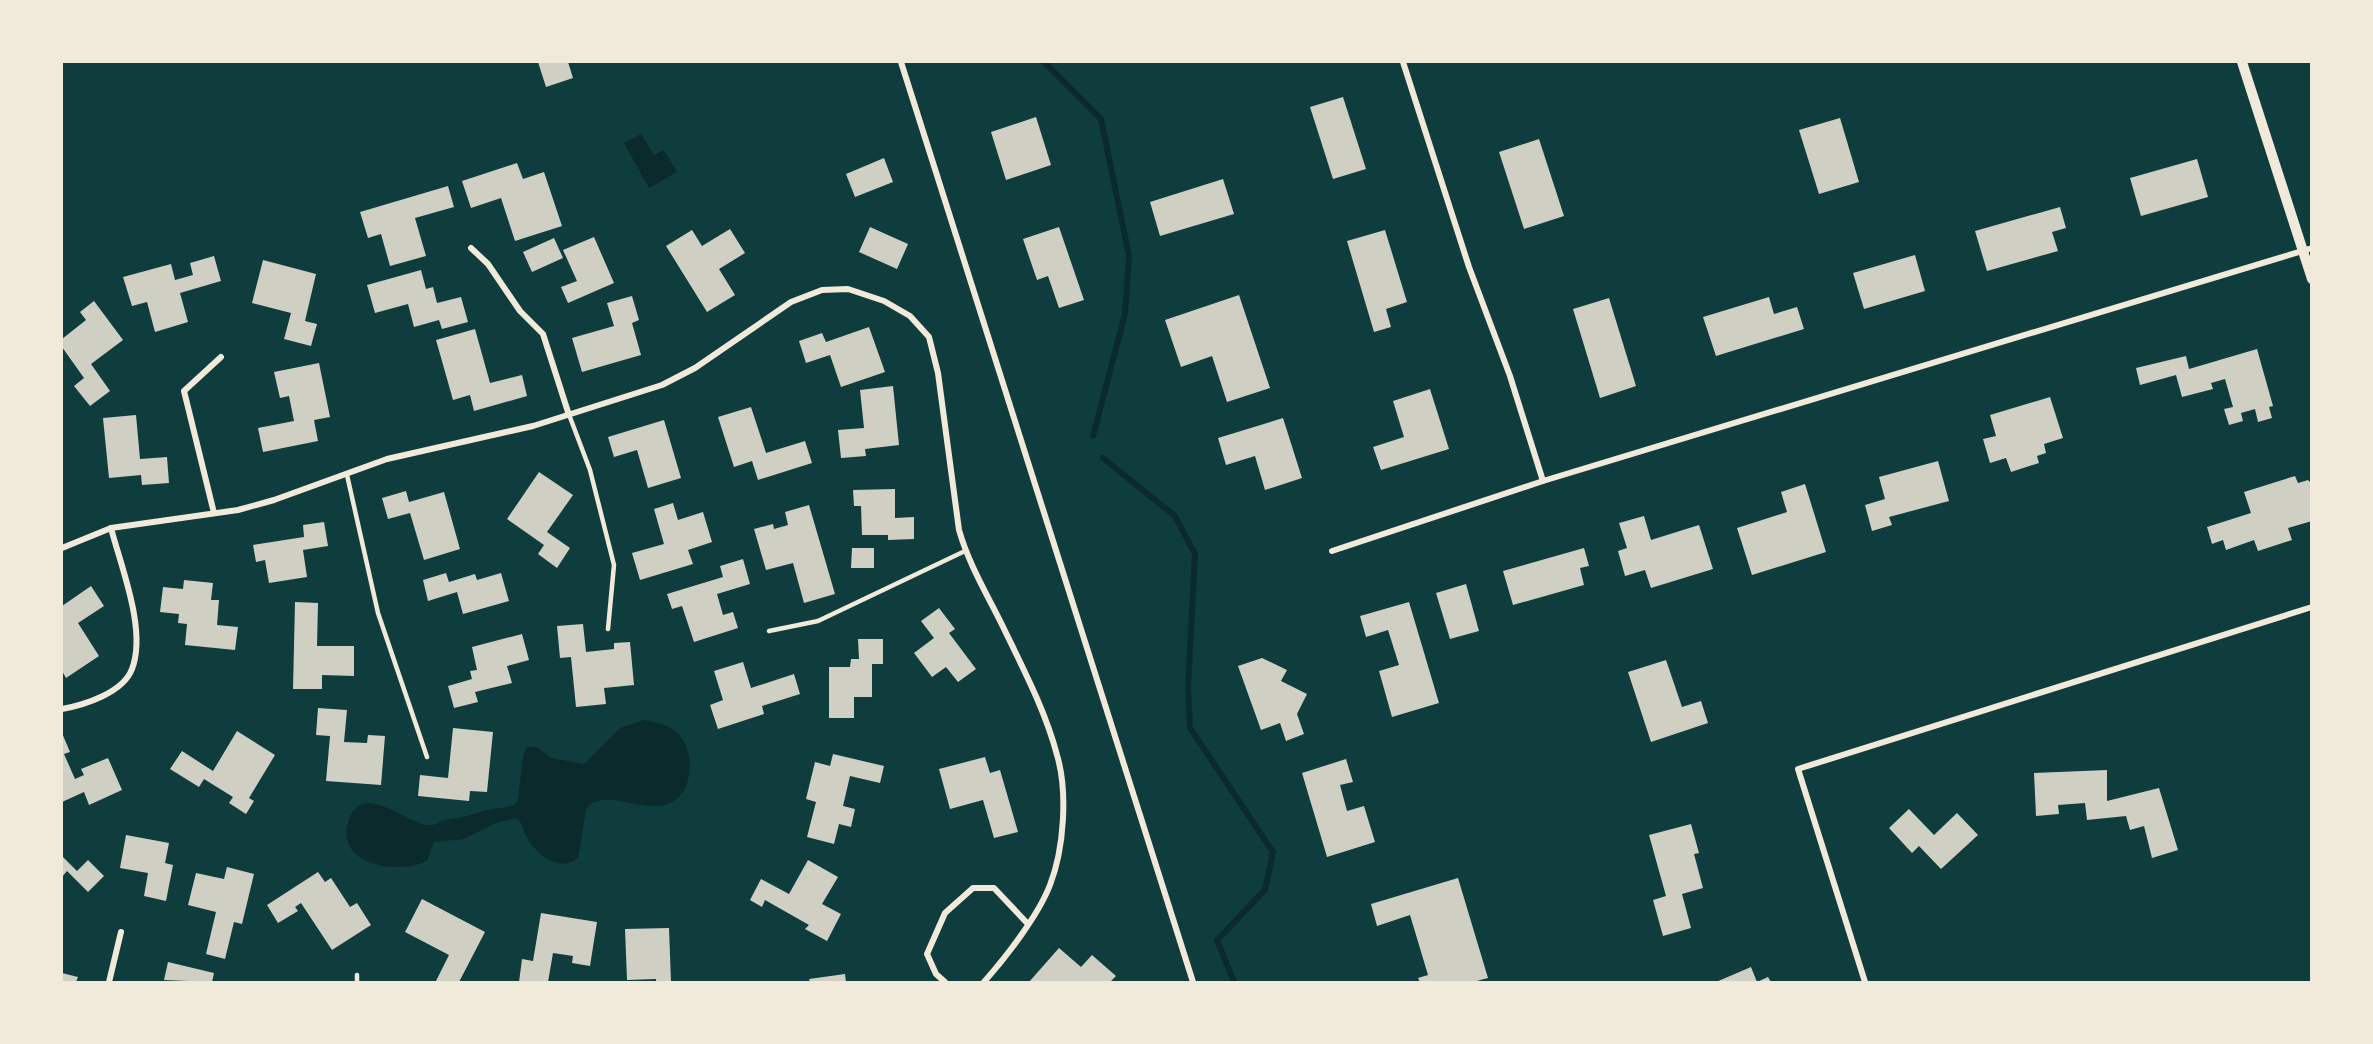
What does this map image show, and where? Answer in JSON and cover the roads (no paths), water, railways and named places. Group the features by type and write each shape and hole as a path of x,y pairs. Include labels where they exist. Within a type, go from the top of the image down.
{"street":[{"path":"901,62 1193,982"},
{"path":"1403,62 1469,267 1510,376 1543,482"},
{"path":"2242,62 2307,249 2312,279"},
{"path":"471,248 488,264 520,311 543,334 568,412"},
{"path":"1332,551 1543,482 2307,249"},
{"path":"62,548 111,528 214,513 274,501 387,459 533,426 568,412 670,381 695,368 770,315 807,295 822,290 848,289 884,301 910,316 929,337 938,373 959,530 965,551 1023,671 1058,756 1063,833 1049,888 1027,923 984,982"},
{"path":"214,513 184,391 221,357"},
{"path":"62,709 80,706 115,688 132,671 136,647 135,623 111,528"},
{"path":"1865,982 1798,769 2312,607"},
{"path":"945,982 936,974 927,954 945,913 973,888 994,888 1027,923"},
{"path":"109,982 121,932"}],"lane":[{"path":"568,412 590,470 614,565 608,629"},
{"path":"347,475 378,613 427,757"},
{"path":"769,631 818,621 965,551"},
{"path":"357,975 357,982"}],"water":[{"path":"641,134 654,155 664,150 677,172 649,188 624,143"},
{"path":"644,720 669,727 681,737 690,762 685,788 674,801 663,805 651,806 614,800 593,803 586,810 578,858 571,862 557,863 543,856 531,844 516,818 496,823 463,839 434,842 427,861 415,865 401,867 372,863 351,849 347,837 348,822 355,809 364,804 386,807 422,824 432,825 444,820 515,805 518,799 523,756 527,747 537,747 551,758 584,764 620,728"}],"waterway":[{"path":"1044,62 1101,119 1129,256 1125,314 1093,436"},
{"path":"1103,458 1175,516 1195,554 1188,687 1190,728 1273,852 1265,890 1217,940 1234,982"}]}
